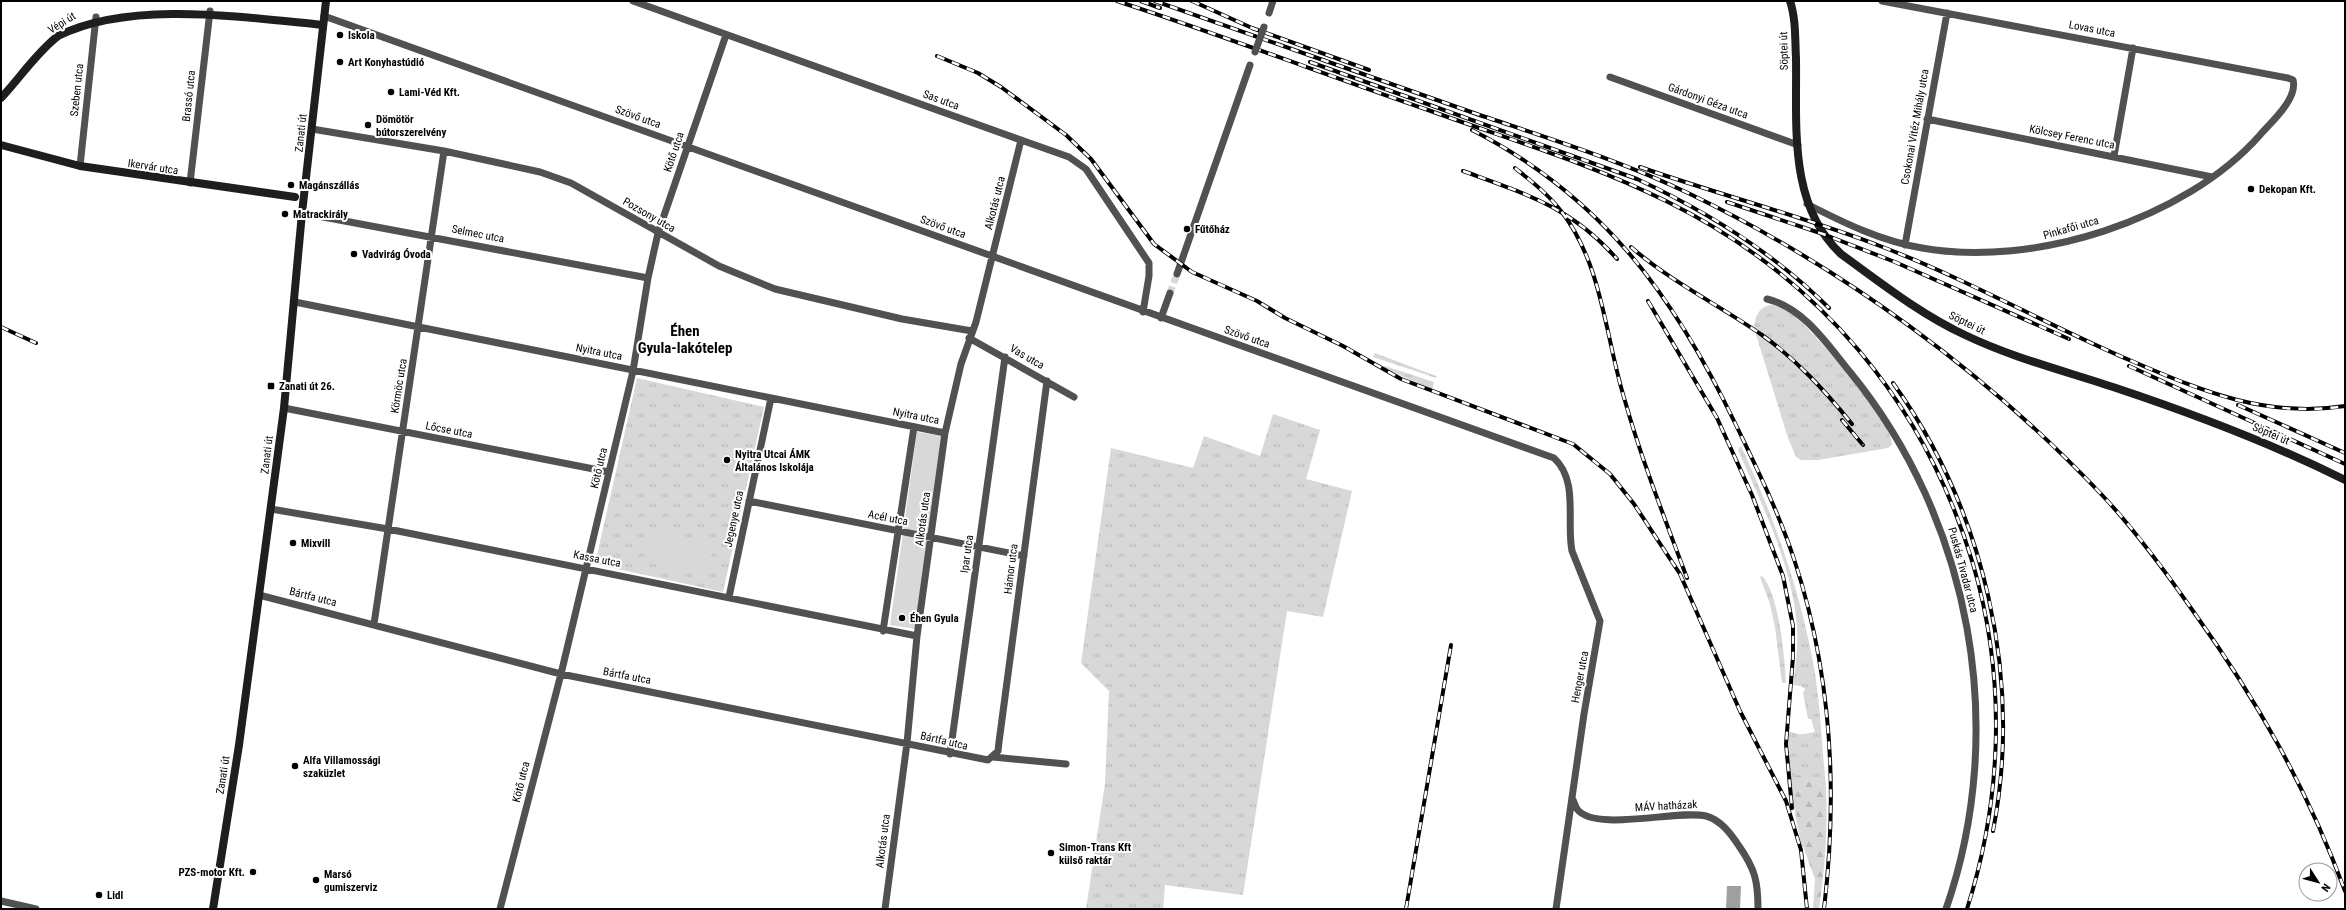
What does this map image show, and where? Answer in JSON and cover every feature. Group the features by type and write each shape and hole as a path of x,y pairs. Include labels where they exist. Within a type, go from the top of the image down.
{"street":[{"name":"Zanati út","path":"214,909 239,745 284,408 302,213 326,1"},
{"name":"Sas utca","path":"633,1 1069,158 1086,169 1149,263 1149,276 1143,312"},
{"path":"1269,13 1273,1"},
{"name":"Söptei út","path":"1790,1 1795,29 1798,145 1802,184 1807,204 1820,230 1841,254 1892,291 1945,325 2001,351 2222,426 2295,456 2345,480"},
{"name":"Lovas utca","path":"1882,1 2288,78 2293,80 2294,84"},
{"path":"148,6 210,11 323,25"},
{"name":"Vépi út","path":"1,98 47,46 73,27 96,17 135,7"},
{"name":"Brassó utca","path":"190,184 210,11"},
{"name":"Csokonai Vitéz Mihály utca","path":"1905,245 1947,13"},
{"name":"Szövő utca","path":"324,16 993,256 1143,312 1554,458"},
{"name":"Szeben utca","path":"80,166 96,17"},
{"path":"1254,52 1264,27"},
{"name":"Kötő utca","path":"500,909 561,674 633,371 648,278 658,233 726,35"},
{"path":"2114,156 2133,48"},
{"path":"1177,274 1250,65"},
{"name":"Gárdonyi Géza utca","path":"1610,77 1798,145"},
{"name":"Pinkafői utca","path":"1807,204 1853,227 1905,245 1973,253 2022,251 2041,248 2089,236 2171,203 2212,177 2252,144 2289,100 2294,84"},
{"name":"Kölcsey Ferenc utca","path":"1927,119 2212,177"},
{"name":"Pozsony utca","path":"312,129 444,151 554,176 586,191 658,233 719,266 775,290 971,334"},
{"name":"Alkotás utca","path":"886,909 907,743 917,636 932,538 945,433 993,256 1021,140"},
{"name":"Ikervár utca","path":"1,146 80,166 190,184 304,199"},
{"name":"Körmöc utca","path":"374,624 433,236 444,151"},
{"name":"Selmec utca","path":"302,213 433,236 648,278"},
{"path":"1161,318 1170,293"},
{"name":"Puskás Tivadar utca","path":"1767,299 1787,306 1814,329 1887,420 1918,475 1944,537 1951,558 1964,607 1972,665 1976,736 1975,780 1971,814 1946,909"},
{"name":"Nyitra utca","path":"294,302 945,433"},
{"name":"Vas utca","path":"971,334 1005,357 1074,397"},
{"name":"Ipar utca","path":"950,754 1005,357"},
{"name":"Hámor utca","path":"993,757 998,751 1047,382"},
{"name":"Jegenye utca","path":"729,597 771,398"},
{"name":"Lőcse utca","path":"284,408 609,472"},
{"name":"Alkotás utca","path":"883,631 900,531 914,427"},
{"name":"Henger utca","path":"1554,458 1560,464 1568,480 1570,540 1572,551 1600,621 1556,909"},
{"name":"Acél utca","path":"749,501 1024,556"},
{"name":"Kassa utca","path":"271,509 388,529 729,597 883,631 917,636"},
{"name":"Bártfa utca","path":"259,595 561,674 907,743 950,754 982,760 993,757 1066,764"},
{"name":"MÁV hatházak","path":"1572,798 1578,810 1591,818 1628,819 1705,816 1722,824 1735,839 1754,871 1758,909"},
{"path":"1,901 10,906 36,909"}],"green space":[{"path":"1769,305 1774,305 1787,311 1798,319 1821,342 1868,400 1890,434 1892,445 1888,448 1818,460 1801,460 1796,457 1788,438 1754,328 1759,312"},
{"path":"1375,353 1436,376 1436,378 1373,357"},
{"path":"1385,366 1434,382 1432,390 1384,368"},
{"path":"637,378 764,407 723,592 595,564"},
{"path":"1273,414 1320,430 1306,479 1352,491 1323,617 1287,611 1243,895 1165,885 1163,909 1086,909 1105,783 1109,691 1081,663 1111,448 1193,468 1204,436 1260,456"},
{"path":"917,432 942,436 915,629 890,625"},
{"path":"1741,446 1766,503 1787,560 1804,619 1816,680 1826,786 1807,781 1799,775 1803,846 1801,845 1791,791 1788,731 1800,734 1815,732 1811,719 1808,719 1803,693 1805,689 1801,686 1793,685 1797,628 1789,582 1775,536 1738,450"},
{"path":"652,531 713,544 707,575 646,562"},
{"path":"1762,576 1768,584 1777,611 1786,683 1782,683 1775,627 1770,604 1760,577"},
{"path":"1800,775 1807,781 1826,786 1826,848 1819,909 1813,909 1815,879 1803,846 1794,803 1792,778"}],"shaded area":[{"path":"1727,886 1741,886 1740,909 1726,909"}],"tunnel":[{"path":"1170,293 1177,274"}],"railway":[{"path":"1117,1 1195,27 1550,153 1639,188 1668,202 1722,232 1773,268 1818,307 1859,351 1895,398 1926,450 1952,505 1973,564 1984,607 1991,650 1995,693 1996,736 1988,823 1979,866 1967,909"},
{"path":"1141,1 1160,8"},
{"path":"1155,1 1637,170 1690,194 1746,223 1802,255 1856,289 1910,326 1961,365 2057,450 2115,509 2150,552 2216,644 2279,746 2314,816 2345,891"},
{"path":"1192,1 1252,28 1369,70"},
{"path":"937,56 978,73 1001,87 1066,135 1091,159 1154,244 1192,272 1257,301 1285,318 1343,346 1401,379 1573,444 1610,474 1634,504 1680,574 1740,711 1786,801 1801,850 1807,909"},
{"path":"1310,62 1637,179 1689,205 1739,235 1785,269 1829,308"},
{"path":"1472,130 1518,157 1560,186 1597,219 1630,254 1660,293 1687,334 1736,425 1767,491 1782,525 1794,559 1806,601 1816,644 1823,688 1828,732 1830,776 1830,821 1824,909"},
{"path":"1640,167 1821,225 1880,246 1944,273 2102,348 2160,373 2211,392 2236,400 2289,408 2316,409 2345,406"},
{"path":"1515,168 1551,199 1561,211 1575,232 1586,254 1601,302 1618,377 1639,446 1687,578"},
{"path":"1463,171 1527,195 1565,214 1600,241 1617,259"},
{"path":"1727,202 1823,234 1895,262 2069,339"},
{"path":"1631,247 1662,271 1746,324 1775,345 1810,376 1852,424"},
{"path":"1648,301 1717,418 1752,495 1783,576 1793,626 1793,657 1786,744 1792,808"},
{"path":"1,327 36,343"},
{"path":"2129,366 2345,464"},
{"path":"1893,383 1925,432 1951,485 1973,540 1988,597 1999,655 2003,714 2001,773 1993,831"},
{"path":"2238,405 2345,453"},
{"path":"1842,420 1863,445"},
{"path":"1406,909 1451,645"}],"place":[{"name":"Iskola","path":"340,35"},
{"name":"Art Konyhastúdió","path":"340,62"},
{"name":"Lami-Véd Kft.","path":"391,92"},
{"name":"Dömötör bútorszerelvény","path":"368,125"},
{"name":"Magánszállás","path":"291,185"},
{"name":"Dekopan Kft.","path":"2251,189"},
{"name":"Matrackirály","path":"285,214"},
{"name":"Fűtőház","path":"1187,229"},
{"name":"Vadvirág Óvoda","path":"354,254"},
{"name":"Zanati út 26.","path":"271,386"},
{"name":"Nyitra Utcai ÁMK Általános Iskolája","path":"727,460"},
{"name":"Mixvill","path":"293,543"},
{"name":"Éhen Gyula","path":"902,618"},
{"name":"Alfa Villamossági szaküzlet","path":"295,766"},
{"name":"Simon-Trans Kft külső raktár","path":"1051,853"},
{"name":"PZS-motor Kft.","path":"253,872"},
{"name":"Marsó gumiszerviz","path":"316,880"},
{"name":"Lidl","path":"99,895"}],"district":[{"name":"Éhen Gyula-lakótelep","path":"685,340"}]}
